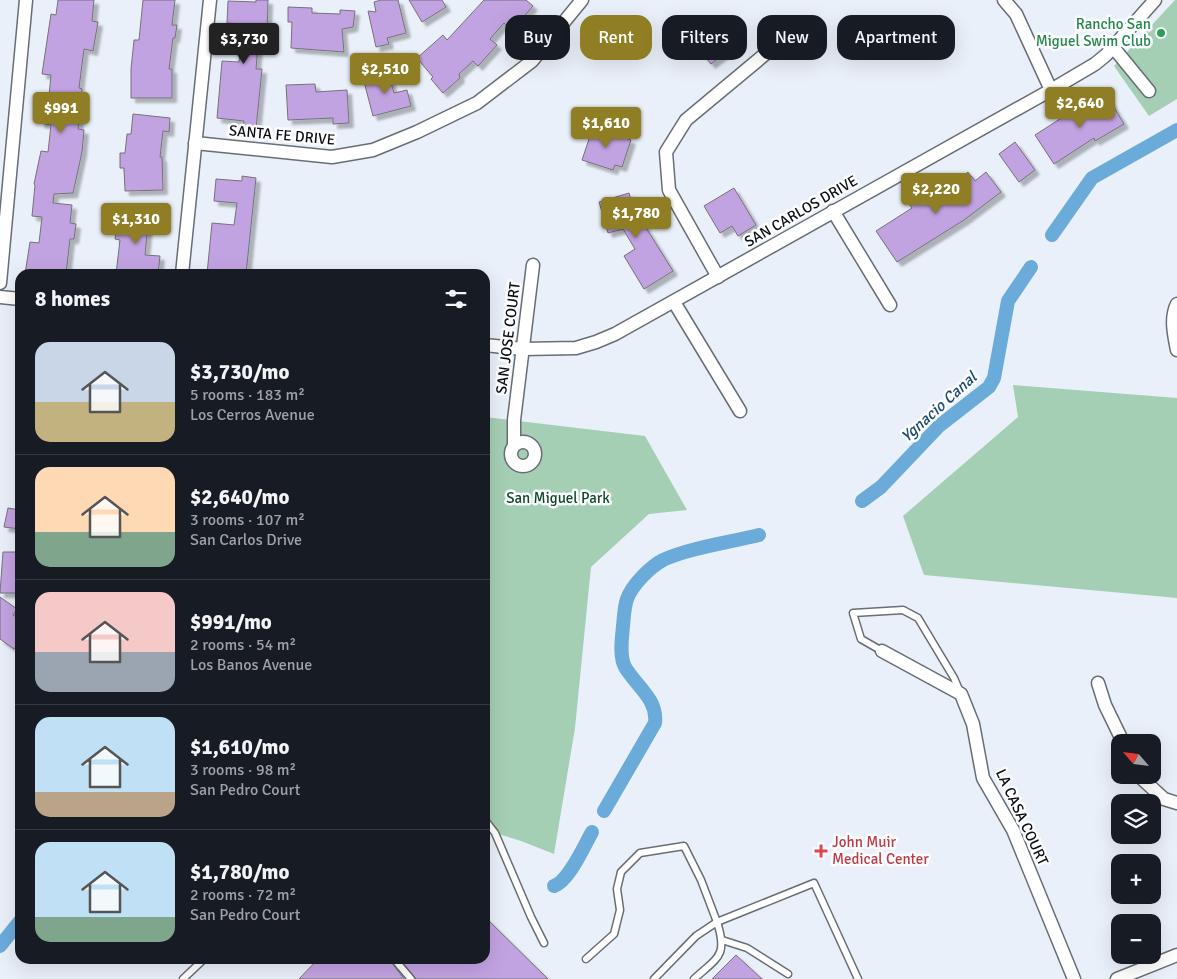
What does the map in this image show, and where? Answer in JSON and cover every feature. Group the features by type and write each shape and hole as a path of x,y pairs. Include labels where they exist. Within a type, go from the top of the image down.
{"street":[{"path":"0,282 26,0"},
{"path":"182,269 210,0"},
{"name":"SANTA FE DRIVE","path":"195,143 332,158 372,150 417,132 477,103 532,61 582,0"},
{"path":"1004,0 1016,14 1051,90"},
{"name":"SAN CARLOS DRIVE","path":"490,346 523,349 576,348 596,342 674,302 1095,64 1113,47 1155,0"},
{"path":"1113,47 1149,91"},
{"path":"718,277 669,190 666,152 686,120 758,60"},
{"path":"833,211 890,305"},
{"name":"SAN JOSE COURT","path":"514,445 514,420 533,265"},
{"path":"0,297 15,298"},
{"path":"674,302 740,411"},
{"path":"1177,304 1174,311 1174,332 1177,350"},
{"path":"882,651 961,694"},
{"path":"1098,682 1105,704 1119,734"},
{"name":"LA CASA COURT","path":"961,694 973,724 983,778 1013,830 1074,979"},
{"path":"1148,784 1164,799 1177,802"},
{"path":"1117,979 1177,956"}],"lane":[{"path":"882,651 861,639 853,614 903,610 918,618 954,678 961,694"},
{"path":"490,826 495,833 544,943"},
{"path":"586,959 614,934 620,910 617,889 621,872 640,852 684,846 701,880 722,940 722,949 716,958 694,979"},
{"path":"654,979 696,936 717,922 814,883 858,979"},
{"path":"722,940 747,948 788,974"},
{"path":"183,979 199,964"},
{"path":"398,964 411,979"}],"green space":[{"name":"Rancho San Miguel Swim Club","path":"1177,0 1177,99 1149,116 1114,66"},
{"path":"1013,385 1177,398 1177,598 924,575 903,516 1018,417"},
{"name":"San Miguel Park","path":"490,418 645,436 687,510 649,514 591,567 575,728 554,854 495,833 490,826"}],"building":[{"path":"58,0 94,0 92,21 98,22 93,51 84,49 79,88 82,89 78,129 84,130 82,152 73,193 54,194 53,203 72,205 70,223 76,224 74,239 70,239 67,269 26,269 30,242 39,243 42,217 32,216 34,184 41,151 48,152 51,125 40,123 42,106 48,106 51,75 42,74 51,14 56,15"},
{"path":"143,0 175,0 172,25 177,25 175,38 173,38 169,69 172,69 172,98 131,98 134,40 139,40"},
{"path":"256,0 268,0 267,34 259,33 256,69 262,69 256,129 243,128 244,121 217,118 222,61 239,62 243,24 227,23 228,1 256,2"},
{"path":"398,0 406,33 387,38 389,44 376,47 368,11 376,12 374,2"},
{"path":"409,0 442,0 446,7 422,22"},
{"path":"484,0 526,0 533,6 525,15 505,15 505,24 490,39 497,45 478,66 473,61 459,74 460,78 443,93 431,79 433,77 417,58 443,35 447,40"},
{"path":"288,7 312,8 312,13 340,14 340,10 355,11 353,27 342,29 344,52 291,48 292,22 288,22"},
{"path":"708,60 716,60 711,64"},
{"path":"388,72 394,93 407,90 411,106 373,116 363,78"},
{"path":"315,84 316,92 347,90 349,123 333,124 333,118 288,120 286,85"},
{"path":"1106,94 1124,124 1095,141 1094,138 1054,164 1035,135 1063,117 1064,119"},
{"path":"133,114 170,118 169,132 163,131 160,157 162,157 163,190 125,191 124,168 120,168 120,153 125,153 127,134 131,134"},
{"path":"593,127 631,140 622,167 615,165 613,170 582,160"},
{"path":"1015,142 1035,170 1019,182 999,154"},
{"path":"968,172 975,181 986,172 1001,192 964,220 897,262 876,231 912,208 909,204 927,193 933,203 955,189 952,184"},
{"path":"242,176 256,178 247,269 207,269 212,223 234,225 237,203 214,201 216,179 242,181"},
{"path":"734,188 756,225 738,236 732,226 720,233 704,206"},
{"path":"629,193 633,206 643,203 648,222 643,223 673,271 644,289 624,256 635,249 623,229 608,233 599,202"},
{"path":"150,210 160,211 158,225 148,224 145,255 160,256 159,269 117,269 120,240 115,239 117,226 121,227 123,212 149,216"},
{"path":"8,508 15,509 15,528 4,527"},
{"path":"3,552 15,552 15,593 0,593"},
{"path":"0,597 15,608 13,615 15,616 15,648 14,649 0,639"},
{"path":"490,922 548,979 416,979 404,964 490,964"},
{"path":"736,955 762,979 712,979"},
{"path":"313,964 393,964 404,979 299,979"}],"waterway":[{"name":"Ygnacio Canal","path":"1052,235 1092,178 1177,130"},
{"name":"Ygnacio Canal","path":"862,501 881,487 939,426 989,387 994,378 1008,301 1031,267"},
{"name":"Ygnacio Canal","path":"604,811 655,723 655,714 650,700 623,663 621,652 624,612 629,594 642,577 663,560 697,549 759,535"},
{"name":"Ygnacio Canal","path":"554,886 560,883 571,870 592,832"},
{"name":"Ygnacio Canal","path":"0,946 15,927"}],"place":[{"name":"Rancho San Miguel Swim Club","path":"1161,33"},
{"name":"John Muir Medical Center","path":"821,851"}]}
